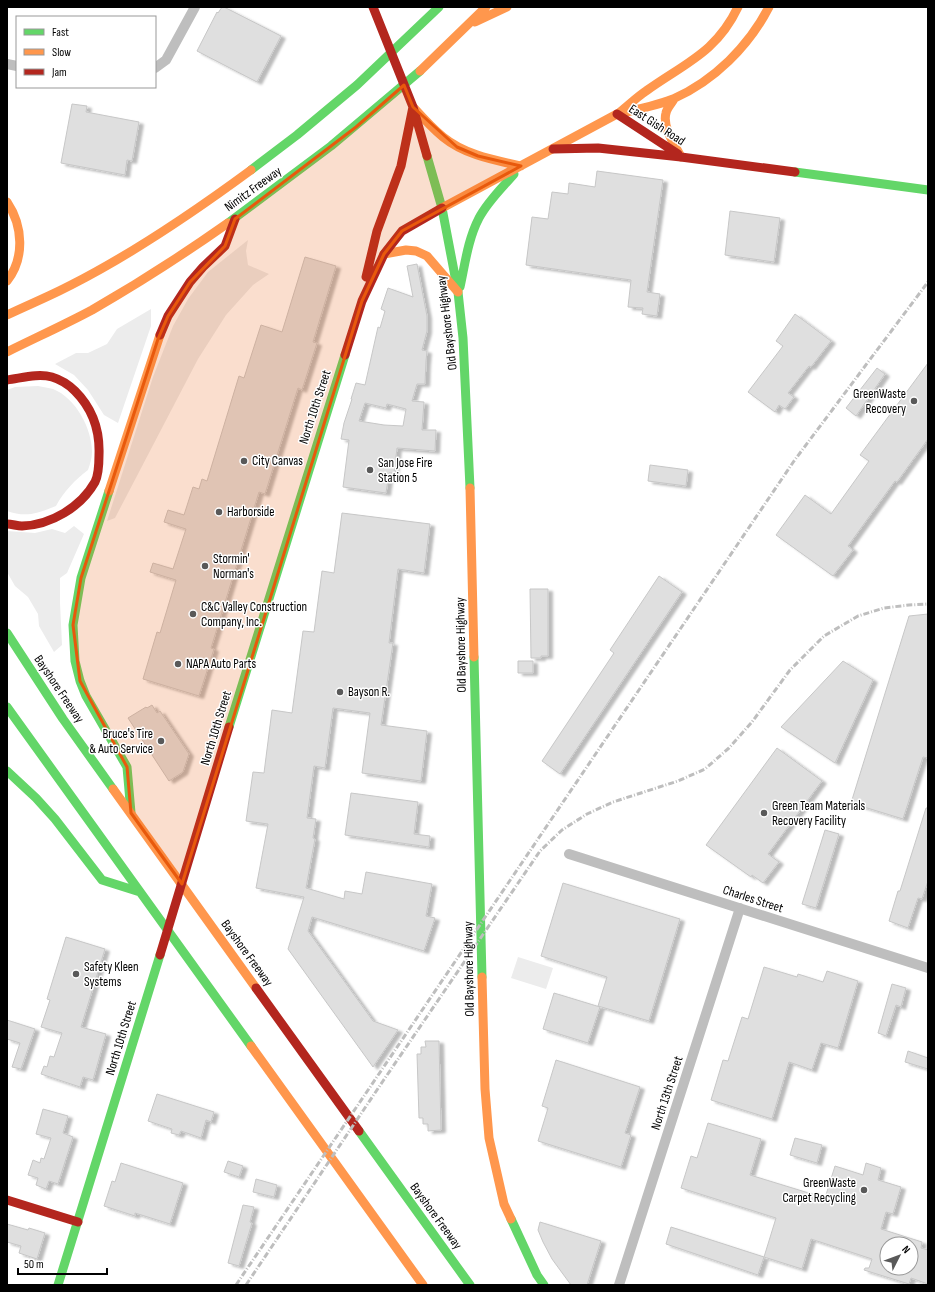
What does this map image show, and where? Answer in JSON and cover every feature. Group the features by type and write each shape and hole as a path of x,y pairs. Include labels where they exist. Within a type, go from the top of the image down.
{"main road":[{"name":"Old Bayshore Highway","path":"373,7 413,107 442,208 458,292 465,357 470,477 485,1088 489,1138 504,1204 537,1275 544,1285"},
{"path":"422,23 427,7"},
{"name":"Nimitz Freeway","path":"7,315 59,292 111,263 226,188 281,148 344,96 385,60 439,7"},
{"name":"Nimitz Freeway","path":"7,352 97,307 167,264 270,194 356,127 435,57 486,7"},
{"path":"469,25 506,7"},
{"path":"617,114 646,91 700,56 722,36 734,18 738,7"},
{"path":"617,114 644,109 674,99 706,80 734,56 751,38 769,7"},
{"path":"674,99 666,113 666,122 672,139 681,156"},
{"path":"413,107 443,137 457,147 478,156 520,166 489,203 475,225 458,292"},
{"path":"362,301 367,270 377,231 401,166 413,107"},
{"name":"East Gish Road","path":"442,208 617,114 681,156 928,190"},
{"path":"553,149 598,148 681,156"},
{"path":"7,202 10,206 18,230 20,249 19,261 12,276 7,281"},
{"name":"North 10th Street","path":"58,1285 137,1033 299,500 362,301 384,254 402,231 442,208"},
{"path":"131,813 127,767 86,696 80,681 75,661 73,625 80,585 158,339 168,316 190,282 225,246 235,219"},
{"path":"384,254 406,250 416,251 427,256 458,292"},
{"path":"7,380 39,376 58,378 79,394 87,404 95,419 100,442 99,467 95,480 80,500 62,514 41,522 22,526 7,524"},
{"name":"Bayshore Freeway","path":"7,633 63,719 470,1285"},
{"path":"7,707 421,1283"},
{"path":"7,771 36,798 55,819 102,880 140,892"},
{"path":"7,1200 78,1222"}],"street":[{"path":"156,67 166,60 195,7"},
{"name":"Charles Street","path":"569,854 928,968"},
{"name":"North 13th Street","path":"619,1285 740,908"}],"highlighted area":[{"path":"404,85 413,107 457,147 478,156 521,166 402,231 384,254 362,301 182,884 131,813 127,767 80,681 73,625 81,578 158,339 168,316 190,282 225,246 235,219 356,127"}],"shaded area":[{"path":"248,240 246,251 248,265 269,274 253,285 226,315 198,359 115,518 107,521 153,377 173,326 188,299 208,272"},
{"path":"151,309 151,326 118,423 104,415 88,390 74,375 55,364 76,353 88,353 107,344 117,329"},
{"path":"38,386 53,389 69,399 86,424 91,443 92,456 88,470 70,486 56,506 38,513 20,514 7,511 7,390 15,387"},
{"path":"74,526 84,534 67,573 60,578 62,645 54,652 39,626 38,614 28,597 15,586 7,572 7,531 35,533 52,529 65,533"},
{"path":"518,957 553,968 546,989 511,978"}],"building":[{"path":"222,7 281,36 257,82 197,51 217,12 218,13"},
{"path":"72,104 87,106 86,112 139,122 132,161 127,160 125,175 61,163"},
{"path":"597,171 663,180 647,292 660,294 657,316 642,314 643,308 628,307 631,280 526,265 532,217 548,219 552,192 568,194 569,183 595,187"},
{"path":"730,211 780,218 774,262 725,255"},
{"path":"305,257 336,266 313,342 317,343 302,390 298,388 265,494 259,492 211,648 214,649 199,696 143,679 157,632 160,633 176,580 150,572 153,563 173,569 186,529 164,522 168,510 184,515 193,487 199,489 202,479 207,481 239,376 244,378 261,325 282,332"},
{"path":"417,264 427,316 427,331 422,350 427,351 425,384 417,384 412,401 424,402 422,430 436,430 435,451 397,448 394,473 389,473 386,493 343,487 349,440 341,439 344,423 356,383 365,385 378,327 380,328 385,311 381,309 388,288 413,297 407,266","holes":["365,403 386,408 387,404 406,409 403,426 359,421"]},
{"path":"795,314 831,341 788,393 794,397 785,409 779,405 775,412 748,392 783,346 776,341"},
{"path":"928,363 928,439 897,482 895,481 848,546 853,550 833,576 776,535 805,495 831,514 869,461 860,455"},
{"path":"877,368 885,374 856,416 846,408"},
{"path":"650,465 688,470 686,486 648,481"},
{"path":"342,513 430,524 424,573 398,569 389,643 393,643 381,725 427,731 421,781 362,773 370,713 333,708 325,768 314,766 307,818 316,819 313,838 315,839 306,888 344,899 345,891 362,894 366,872 432,884 426,916 435,918 424,951 312,917 308,931 373,1021 398,1030 373,1067 288,949 304,897 256,888 268,824 246,821 253,772 264,773 272,710 292,713 303,631 314,632 322,571 334,573"},
{"path":"659,576 682,592 560,774 542,761 614,653 610,650"},
{"path":"530,589 548,589 548,656 541,656 541,658 531,658"},
{"path":"928,614 928,758 923,757 903,819 851,803 909,616"},
{"path":"518,661 533,661 533,673 518,673"},
{"path":"843,661 873,680 835,763 781,727"},
{"name":"Bruce's Tire & Auto Service","path":"152,705 157,713 160,711 189,754 183,772 169,781 128,718"},
{"name":"Green Team Materials Recovery Facility","path":"777,748 822,781 768,854 779,862 763,883 752,875 751,877 706,845"},
{"path":"351,793 418,802 414,834 430,836 429,847 345,835"},
{"path":"926,808 928,808 928,881 922,899 918,898 908,928 889,921"},
{"path":"825,830 839,834 816,908 802,904"},
{"path":"563,883 680,919 649,1021 598,1006 607,977 541,956"},
{"path":"66,937 105,949 81,1027 106,1034 93,1080 83,1077 80,1087 41,1074 44,1066 47,1067 50,1056 54,1057 62,1033 41,1027 50,1000 47,999"},
{"path":"764,967 797,977 798,974 823,982 827,971 858,981 838,1048 821,1043 812,1070 789,1062 772,1119 711,1100 723,1060 728,1061 742,1017 748,1019"},
{"path":"892,984 906,988 901,1007 896,1005 886,1036 878,1033"},
{"path":"554,993 600,1007 588,1043 543,1029"},
{"path":"7,1020 35,1029 21,1069 12,1067 20,1043 7,1039"},
{"path":"425,1041 439,1041 441,1130 428,1131 428,1124 423,1124 423,1118 419,1118 417,1054 421,1054 421,1047 426,1047"},
{"path":"908,1051 928,1058 928,1069 905,1062"},
{"path":"556,1060 640,1087 625,1133 631,1135 621,1167 538,1141 548,1108 542,1106"},
{"path":"157,1094 214,1112 211,1122 206,1120 201,1138 181,1131 179,1135 171,1133 172,1129 148,1121"},
{"path":"43,1109 68,1116 63,1133 73,1137 58,1184 49,1181 46,1189 36,1185 38,1178 28,1175 33,1160 40,1163 41,1158 44,1159 51,1138 36,1134"},
{"path":"708,1123 761,1139 750,1175 825,1198 835,1166 863,1175 866,1163 881,1168 878,1180 901,1187 893,1214 886,1212 881,1229 903,1236 879,1236 879,1275 864,1270 865,1268 869,1268 872,1259 811,1239 802,1269 764,1257 776,1218 681,1188 691,1156 697,1158"},
{"path":"795,1138 822,1145 817,1163 790,1155"},
{"path":"228,1161 243,1166 239,1177 224,1172"},
{"path":"121,1163 183,1183 170,1224 135,1213 135,1216 104,1206 112,1181 115,1182"},
{"path":"256,1179 277,1185 274,1197 253,1192"},
{"path":"243,1205 254,1207 250,1222 252,1223 239,1266 228,1263"},
{"path":"540,1222 601,1241 587,1285 571,1285 552,1259 543,1242 538,1230"},
{"path":"7,1224 45,1233 37,1259 19,1253 21,1246 7,1242"},
{"path":"671,1227 764,1257 758,1275 666,1244"},
{"path":"919,1241 922,1242 921,1248 928,1250 928,1284 911,1278 909,1284 883,1276 919,1276"}],"railway":[{"path":"236,1285 794,461 928,282"},
{"path":"246,1285 540,851 562,830 587,814 613,802 678,781 705,769 729,748 752,722 790,670 824,636 858,616 884,608 928,604"}],"traffic: fast":[{"path":"251,170 297,135 357,85 439,7"},
{"path":"228,223 331,146 420,71"},
{"path":"427,156 442,208 458,292 463,338 470,488"},
{"path":"795,172 928,190"},
{"path":"460,287 469,243 475,226 491,200 514,174"},
{"path":"229,727 345,355"},
{"path":"109,491 81,578 73,625 75,661 80,681 86,696 127,767 131,813"},
{"path":"7,633 63,719 113,789"},
{"path":"474,657 482,977"},
{"path":"7,707 251,1046"},
{"path":"7,771 36,798 55,819 102,880 140,892"},
{"path":"58,1285 160,955"},
{"path":"359,1131 470,1285"},
{"path":"511,1219 537,1275 544,1285"}],"traffic: slow":[{"path":"420,71 486,7"},
{"path":"475,22 507,7"},
{"path":"620,112 643,93 698,56 710,46 720,36 738,7"},
{"path":"617,114 652,106 673,99 702,83 741,49 769,7"},
{"path":"674,99 668,107 665,118 667,130 681,157"},
{"path":"414,108 439,134 470,153 521,166"},
{"path":"442,208 617,114"},
{"path":"7,315 63,289 141,246 251,170"},
{"path":"7,202 16,221 20,242 17,262 7,281"},
{"path":"7,352 81,316 110,300 195,246 228,223"},
{"path":"384,254 406,250 416,251 427,256 458,292"},
{"path":"109,491 160,335"},
{"path":"470,488 474,657"},
{"path":"113,789 256,988"},
{"path":"482,977 485,1089 489,1138 504,1204 511,1219"},
{"path":"251,1046 423,1285"}],"traffic: jam":[{"path":"373,7 413,107 427,156"},
{"path":"366,277 377,231 401,166 413,107"},
{"path":"617,114 678,154"},
{"path":"553,149 598,148 795,172"},
{"path":"345,355 362,301 384,254 402,231 442,208"},
{"path":"160,335 168,316 190,282 225,246 235,219"},
{"path":"7,380 30,376 47,376 65,383 75,391 91,413 97,429 99,446 99,465 95,482 82,499 73,507 54,518 33,525 22,526 7,524"},
{"path":"160,955 229,727"},
{"path":"256,988 359,1131"},
{"path":"7,1200 78,1222"}],"place":[{"name":"GreenWaste Recovery","path":"914,401"},
{"name":"City Canvas","path":"244,461"},
{"name":"San Jose Fire Station 5","path":"370,470"},
{"name":"Harborside","path":"219,512"},
{"name":"Stormin' Norman's","path":"205,566"},
{"name":"C&C Valley Construction Company, Inc.","path":"193,614"},
{"name":"NAPA Auto Parts","path":"178,664"},
{"name":"Bayson R.","path":"340,692"},
{"name":"Bruce's Tire & Auto Service","path":"161,741"},
{"name":"Green Team Materials Recovery Facility","path":"764,813"},
{"name":"Safety Kleen Systems","path":"76,974"},
{"name":"GreenWaste Carpet Recycling","path":"864,1190"}]}
